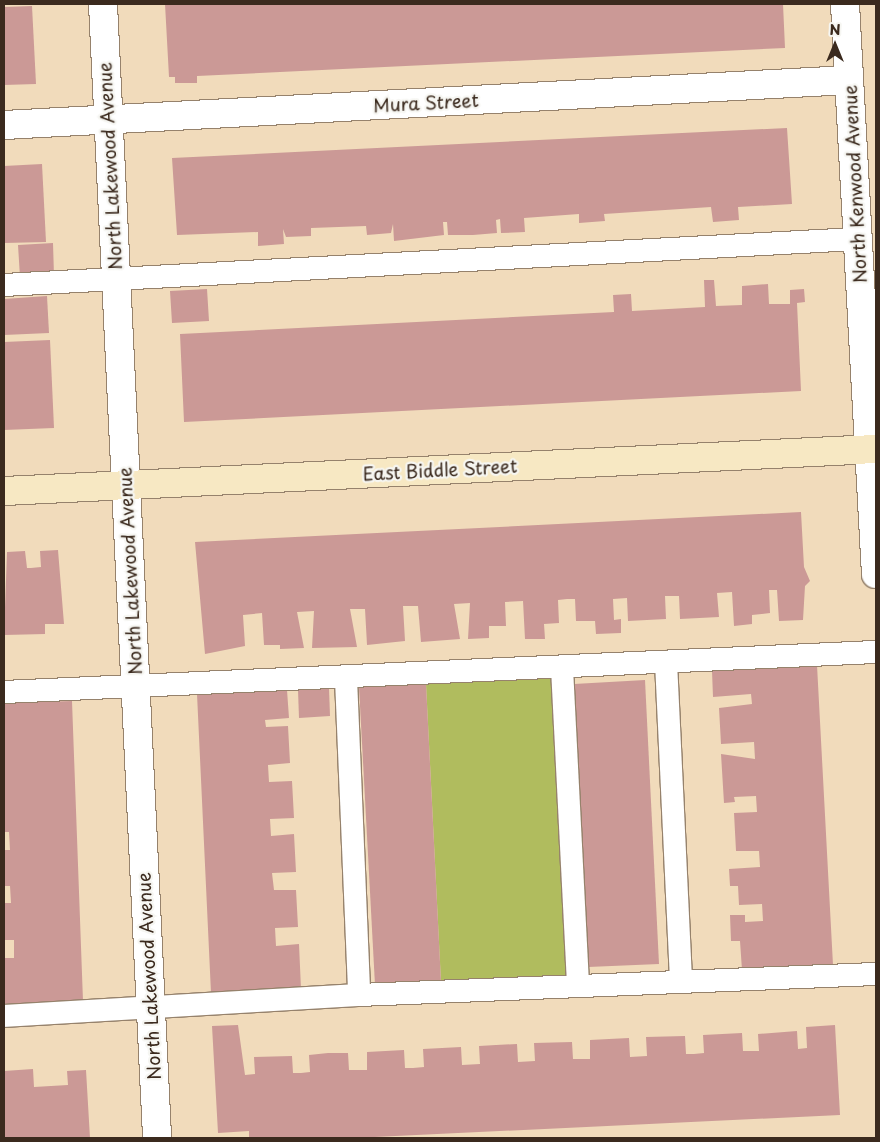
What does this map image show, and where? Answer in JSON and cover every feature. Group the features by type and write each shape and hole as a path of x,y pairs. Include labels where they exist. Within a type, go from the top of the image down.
{"street":[{"name":"North Lakewood Avenue","path":"103,4 136,685 149,1006 157,1138"},
{"name":"North Kenwood Avenue","path":"845,4 857,239 873,449 876,574"},
{"name":"Mura Street","path":"4,125 849,80"},
{"name":"East Biddle Street","path":"4,492 873,449"}],"lane":[{"path":"4,285 857,239"},
{"path":"4,692 136,685 346,679 876,652"},
{"path":"666,662 681,980"},
{"path":"562,668 578,985"},
{"path":"346,679 359,995"},
{"path":"4,1016 359,995 681,980 876,974"}],"green space":[{"path":"553,677 567,977 441,982 426,684"}],"building":[{"path":"165,4 783,4 785,48 197,76 197,83 175,83 175,77 169,77"},
{"path":"32,6 36,84 4,85 4,7"},
{"path":"787,128 792,204 738,207 739,220 713,222 711,207 604,214 605,221 579,223 579,214 524,218 525,232 501,233 500,219 496,220 497,233 473,235 448,235 447,222 443,222 444,235 394,241 393,224 391,233 367,235 366,226 311,228 311,236 286,237 283,229 284,244 258,246 258,232 177,235 172,158"},
{"path":"42,164 46,242 4,243 4,166"},
{"path":"53,243 54,276 20,277 18,245"},
{"path":"704,280 714,280 716,306 742,305 742,286 768,284 769,304 790,304 790,290 804,289 805,302 797,303 801,391 184,422 180,334 614,312 613,295 631,294 632,311 705,307"},
{"path":"207,289 209,321 172,323 170,291"},
{"path":"47,296 49,333 4,335 4,299"},
{"path":"50,340 54,428 4,430 4,342"},
{"path":"801,512 804,567 810,581 805,586 803,620 779,621 777,590 769,590 770,613 752,615 752,624 734,626 732,592 717,593 719,617 680,619 679,596 665,596 666,619 628,621 627,598 613,599 614,620 621,619 621,633 596,634 595,621 576,621 575,599 567,599 558,600 559,623 544,624 545,639 525,639 523,601 505,602 506,626 489,626 489,638 468,639 470,603 454,604 460,639 421,642 418,606 403,606 405,641 367,645 365,609 350,609 357,647 312,648 314,611 297,612 304,648 280,649 280,645 264,645 262,613 243,615 245,646 205,654 195,542"},
{"path":"58,550 64,624 45,624 45,634 4,635 7,552 25,551 27,568 31,568 41,567 40,551"},
{"path":"817,665 833,965 742,970 740,941 731,941 730,915 745,915 745,922 763,921 762,904 739,905 738,886 730,886 729,869 760,867 759,851 736,851 734,813 757,812 756,796 734,797 735,802 724,803 721,754 755,759 754,742 721,744 719,708 752,704 751,694 713,697 712,671"},
{"path":"645,680 659,964 588,967 574,684"},
{"path":"426,684 441,982 375,985 359,687"},
{"path":"329,688 330,716 299,718 298,690"},
{"path":"287,690 289,718 265,720 266,727 288,726 290,763 268,765 269,782 292,781 294,818 270,819 271,836 294,834 296,872 272,873 274,890 296,890 298,927 275,928 276,946 299,944 301,989 211,993 197,694"},
{"path":"72,701 83,1001 4,1004 4,958 14,958 14,940 4,940 4,903 11,903 10,886 4,886 4,850 10,850 9,832 4,832 4,703"},
{"path":"238,1025 245,1075 255,1074 254,1057 292,1056 293,1073 301,1073 310,1072 309,1055 328,1053 348,1053 349,1070 367,1070 367,1052 404,1050 405,1068 413,1068 424,1067 423,1049 461,1047 462,1065 480,1064 479,1046 517,1044 518,1062 535,1061 534,1043 572,1042 573,1059 590,1059 590,1040 629,1038 630,1057 647,1056 646,1037 685,1036 686,1054 694,1054 704,1053 703,1035 742,1033 743,1051 759,1051 758,1034 797,1031 798,1049 807,1048 806,1027 835,1025 840,1115 354,1138 249,1138 249,1131 218,1133 212,1026"},
{"path":"33,1069 34,1087 68,1085 67,1071 86,1070 90,1138 4,1138 4,1071"}]}
